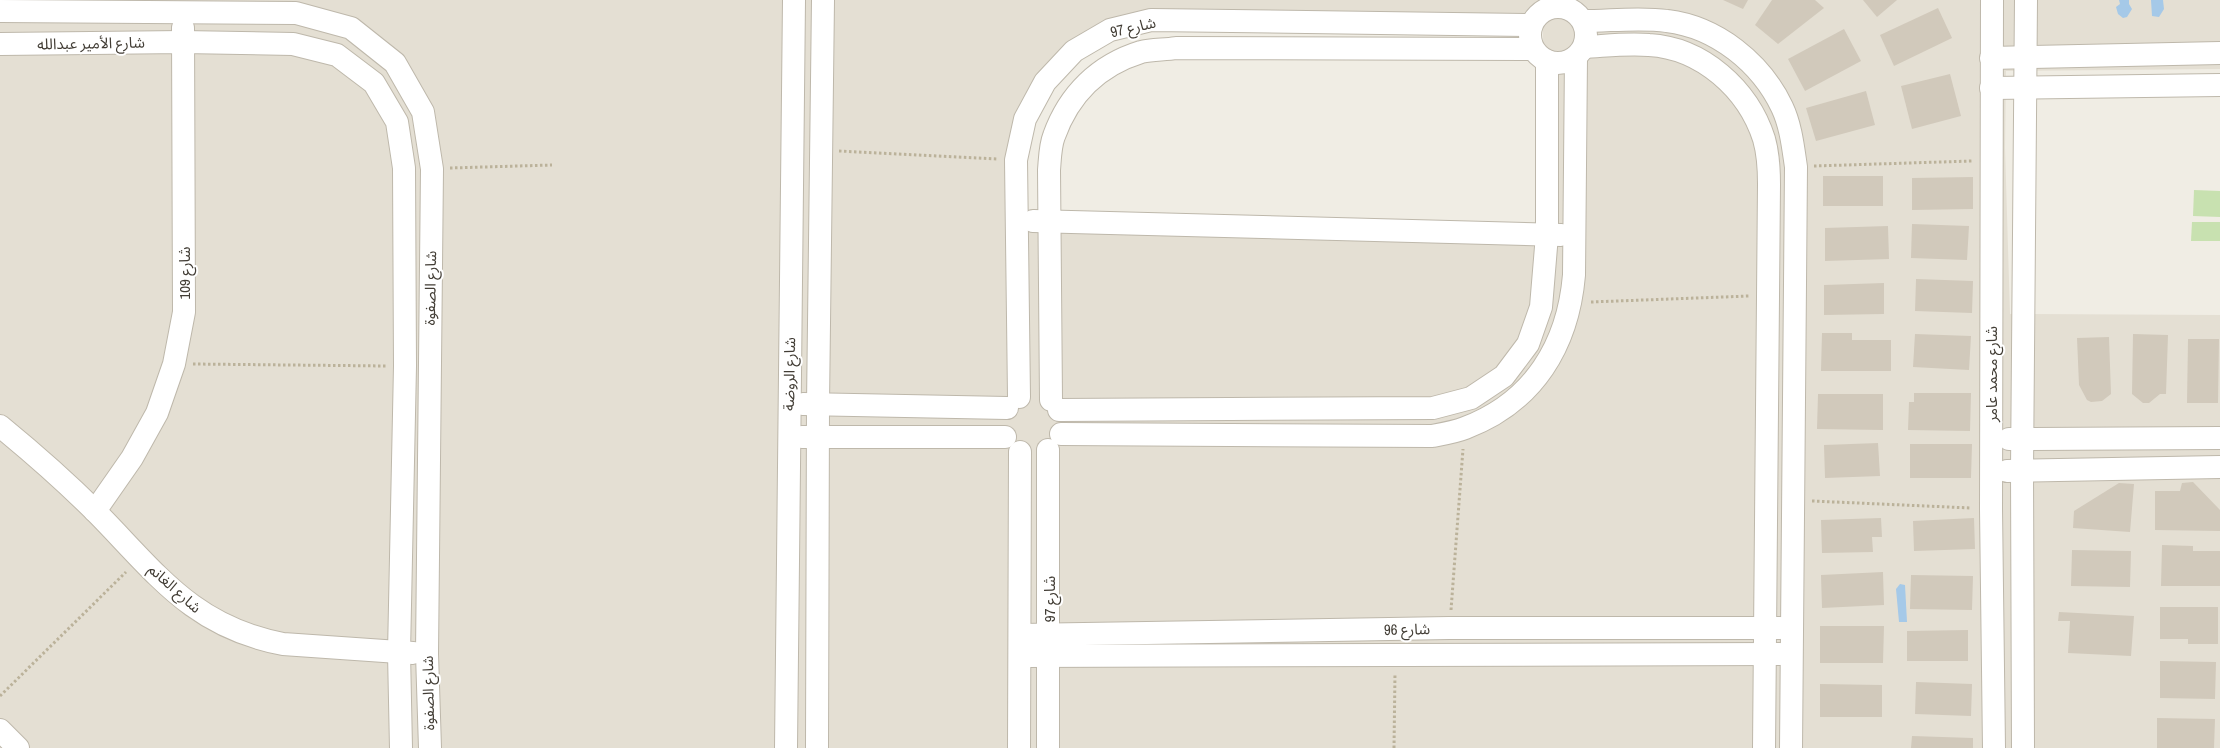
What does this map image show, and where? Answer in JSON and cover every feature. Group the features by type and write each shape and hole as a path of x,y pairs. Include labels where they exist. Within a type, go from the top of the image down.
{"street":[{"name":"شارع الروضة","path":"786,748 794,0"},
{"name":"شارع الروضة","path":"817,748 818,404 823,0"},
{"name":"شارع محمد عامر","path":"1992,0 1991,509 1994,748"},
{"path":"2023,748 2022,438 2026,0"},
{"path":"789,404 1013,403 1036,394 1055,405 1434,408 1471,398 1504,376 1528,344 1541,307 1547,235 1540,55 1529,33 1539,12 1552,7 1667,21 1697,28 1724,41 1748,59 1768,82 1782,108 1790,130 1796,167 1791,748"},
{"name":"شارع الأمير عبدالله","path":"0,10 183,12"},
{"path":"788,438 1013,445 1034,454 1054,442 1432,436 1465,429 1496,414 1529,386 1546,367 1562,336 1572,303 1580,52 1586,34 1575,10"},
{"name":"شارع 109","path":"95,511 132,458 157,413 174,364 184,312 183,12"},
{"name":"شارع الصفوة","path":"183,12 296,12 350,28 395,63 423,112 432,169 427,654 430,748"},
{"name":"شارع 97","path":"1013,403 1017,220 1016,160 1025,119 1045,82 1074,51 1110,30 1151,20 1539,12"},
{"name":"شارع الأمير عبدالله","path":"0,44 183,42"},
{"name":"شارع الصفوة","path":"183,42 292,44 337,56 374,83 398,122 404,168 405,366 400,653 402,748"},
{"path":"1540,55 1562,63 1580,52 1649,45 1671,49 1692,56 1730,82 1756,118 1764,140 1768,162 1764,748"},
{"name":"شارع 97","path":"1055,405 1048,221 1049,170 1053,137 1066,108 1086,82 1113,63 1143,52 1176,48 1540,55"},
{"path":"1991,58 2220,53"},
{"path":"1991,88 2026,86 2220,85"},
{"path":"1017,220 1575,236"},
{"path":"1013,403 1002,423 1013,445"},
{"path":"1054,442 1063,422 1055,405"},
{"name":"شارع الغانم","path":"0,426 95,511 188,603 211,619 243,634 283,644 427,654"},
{"path":"1991,440 2022,438 2220,438"},
{"name":"شارع 97","path":"1048,748 1054,442"},
{"name":"شارع 97","path":"1013,445 1021,645 1019,748"},
{"path":"1991,471 2220,467"},
{"name":"شارع 96","path":"1049,645 1449,628 1793,628"},
{"name":"شارع 96","path":"1021,645 1395,655 1793,654"},
{"path":"0,730 18,748"}],"path":[{"path":"821,150 1016,160"},
{"path":"1796,167 1991,160"},
{"path":"432,169 552,165"},
{"path":"1572,303 1767,296"},
{"path":"174,364 405,366"},
{"path":"1449,628 1465,429"},
{"path":"1794,501 1991,509"},
{"path":"0,696 141,558"},
{"path":"1394,748 1395,655"}],"shaded area":[{"path":"0,0 2220,0 2220,69 2006,71 2005,148 2010,314 2220,315 2220,748 0,748","holes":["1172,27 1543,29 1545,243 1020,232 1030,118 1053,80 1087,50 1128,32"]}],"green space":[{"path":"2194,190 2220,191 2220,217 2193,216"},
{"path":"2192,222 2220,222 2220,241 2191,241"}],"water":[{"path":"2119,0 2129,0 2132,9 2127,17 2123,18 2118,14 2116,7 2120,4"},
{"path":"2151,0 2163,0 2164,9 2159,17 2152,16"},
{"path":"1900,584 1905,585 1907,622 1899,622 1896,589"}],"building":[{"path":"1723,0 1748,0 1743,9"},
{"path":"1772,0 1815,0 1824,8 1778,44 1755,25"},
{"path":"1863,0 1897,0 1877,17"},
{"path":"1938,8 1952,38 1894,66 1880,35"},
{"path":"1844,29 1861,61 1805,91 1788,59"},
{"path":"1950,74 1961,116 1912,129 1901,86"},
{"path":"1866,91 1875,125 1816,141 1806,108"},
{"path":"1823,176 1883,176 1883,206 1823,206"},
{"path":"1973,177 1973,209 1912,210 1912,178"},
{"path":"1912,224 1969,226 1967,260 1911,258"},
{"path":"1888,226 1889,259 1825,261 1825,228"},
{"path":"1916,279 1973,281 1972,313 1915,311"},
{"path":"1884,283 1884,314 1824,315 1824,285"},
{"path":"1822,333 1852,333 1852,340 1891,340 1891,371 1821,371"},
{"path":"1915,334 1971,336 1969,370 1913,367"},
{"path":"2133,334 2168,335 2166,394 2160,394 2149,403 2143,403 2132,394"},
{"path":"2109,337 2111,394 2102,401 2091,402 2087,400 2079,385 2077,338"},
{"path":"2188,339 2219,339 2218,403 2187,403"},
{"path":"1914,393 1971,393 1970,431 1908,430 1909,402 1914,402"},
{"path":"1818,394 1883,394 1883,430 1817,429"},
{"path":"1878,443 1880,476 1825,478 1824,445"},
{"path":"1910,444 1972,444 1971,478 1910,478"},
{"path":"2193,482 2220,510 2220,531 2155,530 2155,491 2180,491 2182,483"},
{"path":"2119,483 2134,484 2130,532 2073,528 2074,511"},
{"path":"1881,518 1882,537 1872,537 1873,552 1822,553 1821,520"},
{"path":"1974,518 1975,549 1914,551 1913,521"},
{"path":"2162,545 2193,546 2193,551 2220,551 2220,586 2161,586"},
{"path":"2072,550 2131,551 2130,587 2071,586"},
{"path":"1883,572 1884,605 1822,608 1821,575"},
{"path":"1911,575 1973,576 1972,610 1910,609"},
{"path":"2160,607 2218,607 2218,644 2188,644 2188,639 2160,639"},
{"path":"2059,612 2134,616 2131,656 2068,653 2070,621 2058,621"},
{"path":"1820,626 1884,626 1883,663 1820,663"},
{"path":"1968,630 1968,661 1907,661 1907,631"},
{"path":"2160,661 2216,662 2215,699 2160,698"},
{"path":"1916,682 1972,684 1971,716 1915,714"},
{"path":"1820,684 1882,685 1882,717 1820,717"},
{"path":"2157,718 2215,719 2214,748 2157,748"},
{"path":"1912,736 1973,738 1973,748 1911,748"}]}
